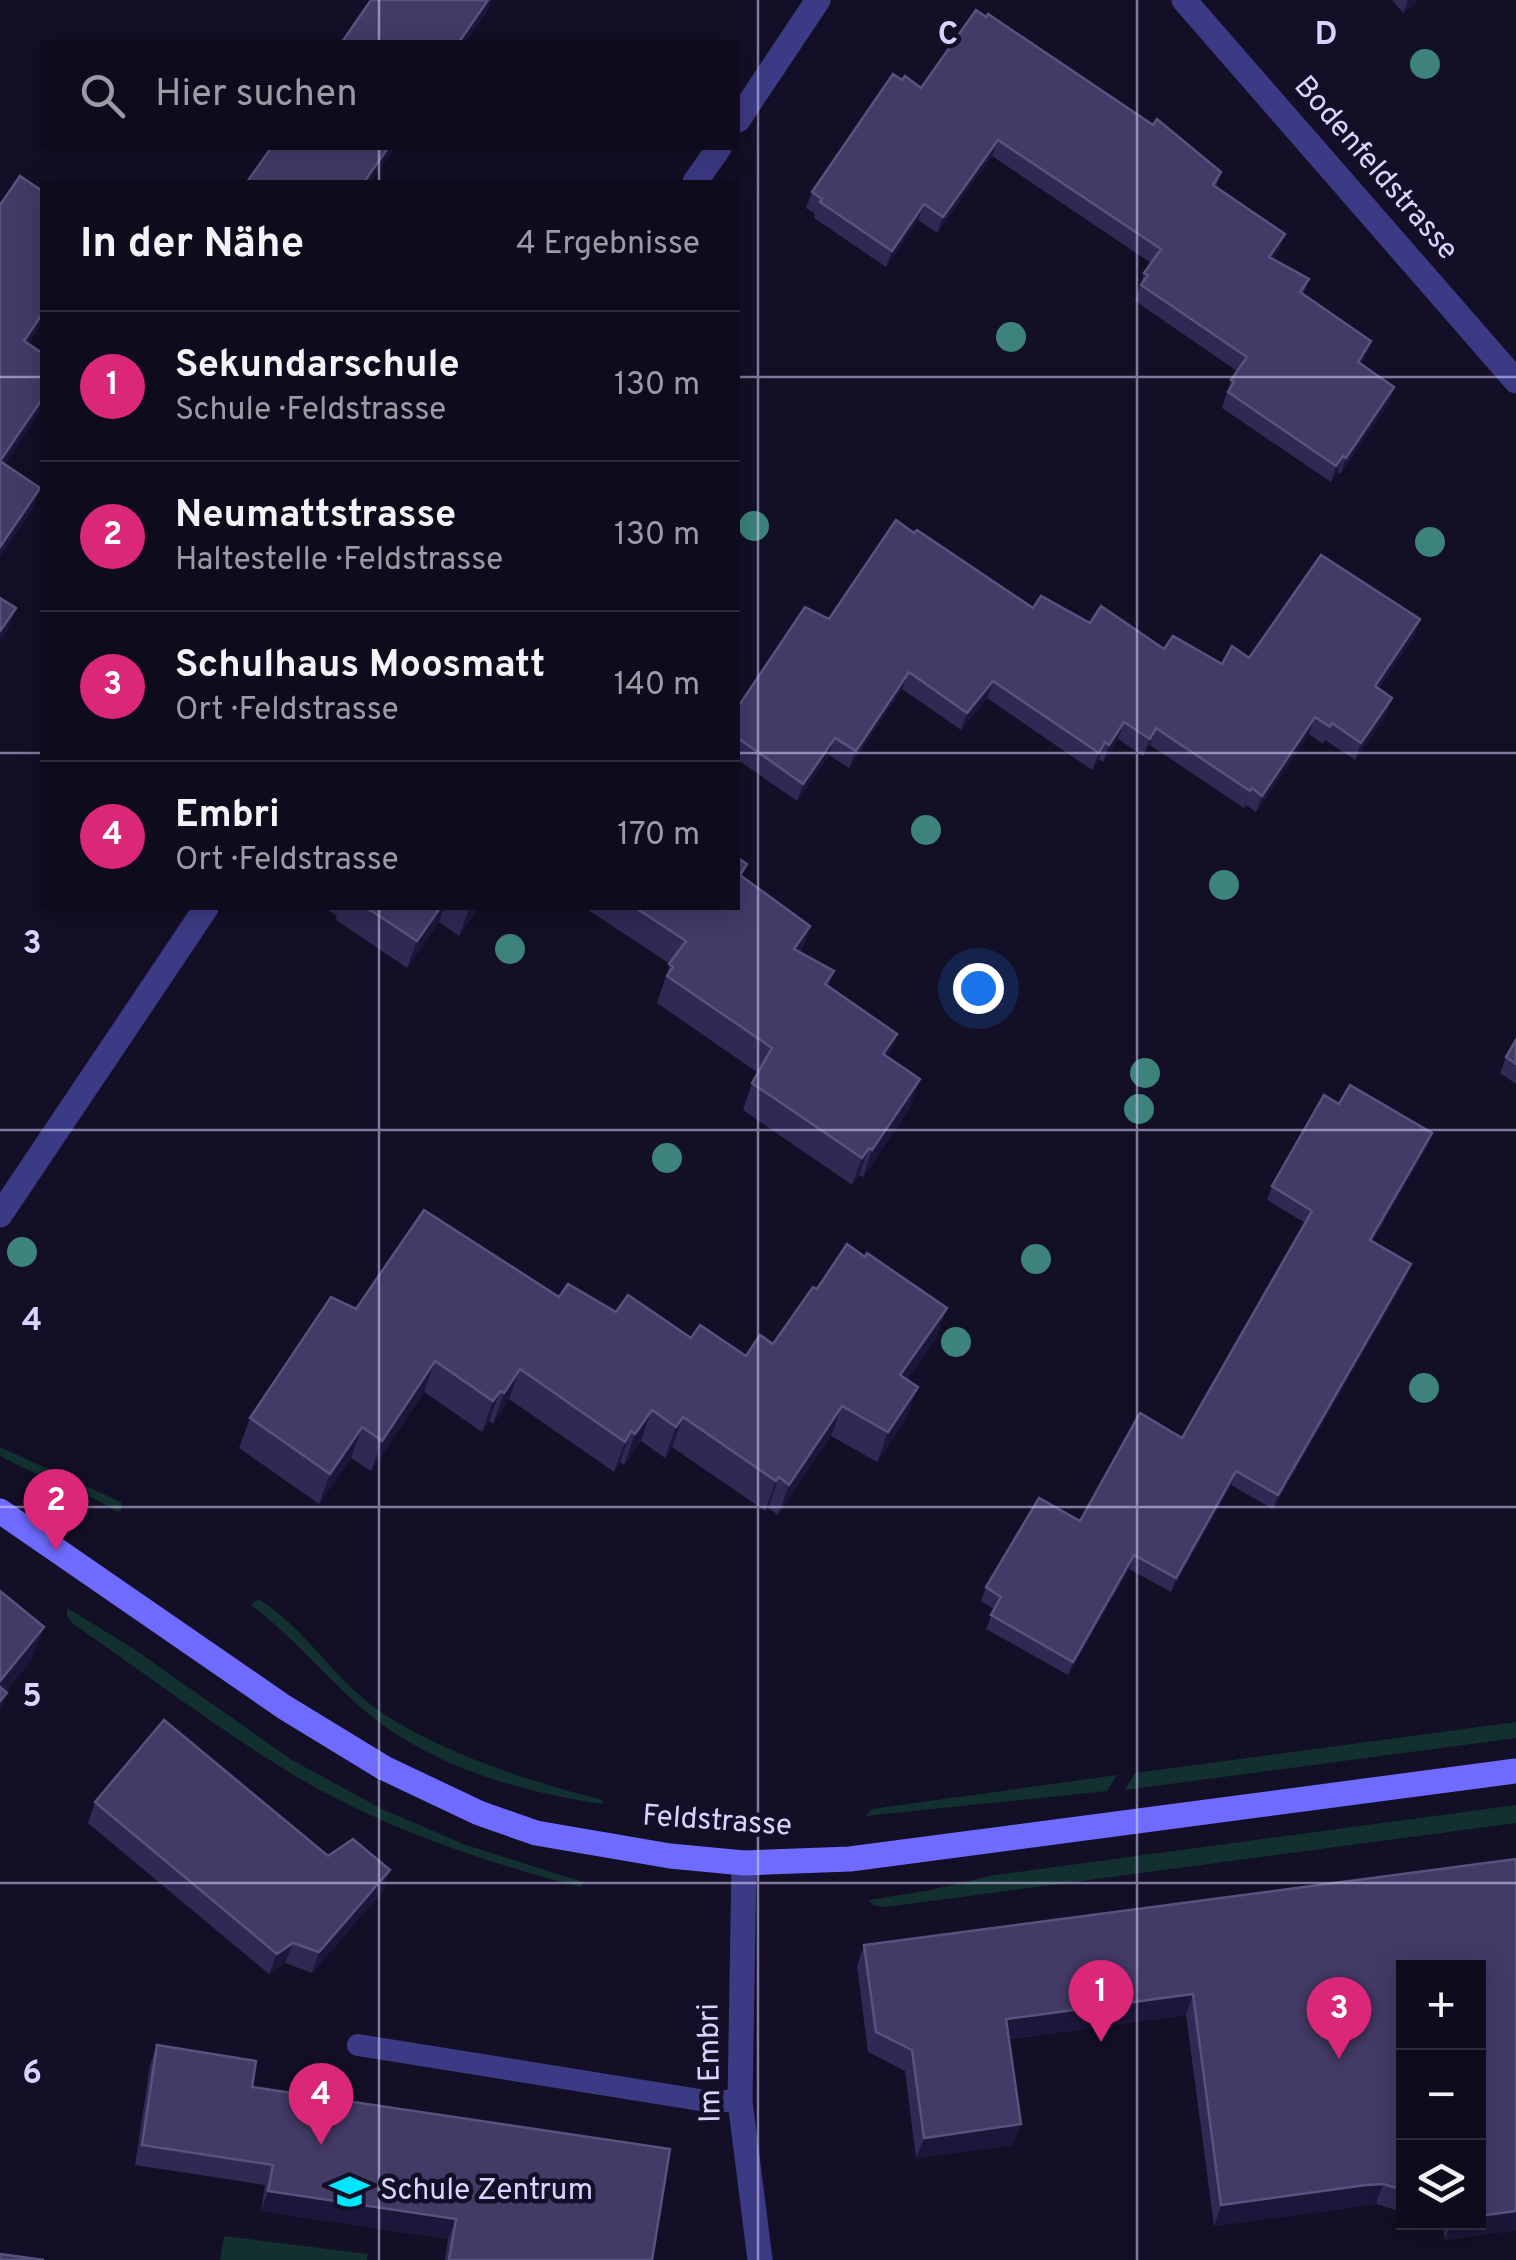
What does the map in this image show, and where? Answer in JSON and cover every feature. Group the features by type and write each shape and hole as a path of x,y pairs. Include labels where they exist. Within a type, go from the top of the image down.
{"main road":[{"name":"Feldstrasse","path":"0,1511 284,1707 400,1776 479,1813 536,1833 670,1856 744,1863 850,1859 1516,1770"}],"street":[{"path":"740,117 818,0"},
{"name":"Bodenfeldstrasse","path":"1184,0 1516,381"},
{"path":"696,180 717,150"},
{"path":"0,1216 205,910"},
{"name":"Im Embri","path":"744,1863 740,2101 760,2260"}],"lane":[{"path":"358,2045 706,2100 740,2101"}],"green space":[{"path":"0,1447 121,1502 122,1509 118,1512 0,1456"},
{"path":"258,1599 287,1620 351,1687 387,1716 478,1761 603,1800 603,1804 505,1783 413,1744 358,1705 251,1605"},
{"path":"67,1608 131,1647 292,1760 382,1809 466,1845 583,1882 581,1887 439,1843 337,1799 274,1763 72,1623"},
{"path":"1516,1722 1516,1738 1125,1790 1135,1773"},
{"path":"1117,1775 1107,1791 865,1816 872,1809"},
{"path":"1516,1805 1516,1823 886,1907 873,1905 869,1900 995,1875"},
{"path":"224,2236 368,2254 367,2260 220,2260"}],"building":[{"path":"371,0 488,0 460,40 343,40"},
{"path":"976,10 986,17 988,14 1153,125 1157,119 1221,172 1213,185 1285,234 1269,257 1309,279 1300,292 1371,341 1358,362 1394,387 1346,458 1343,456 1336,466 1228,392 1234,382 1231,380 1247,357 1141,285 1148,275 1144,273 1161,249 998,140 943,217 924,204 892,251 820,202 822,199 812,192 893,74 902,80 905,76 921,88"},
{"path":"270,150 387,150 365,180 248,180"},
{"path":"20,176 40,190 40,317 24,341 40,352 40,402 0,461 0,205"},
{"path":"0,461 40,488 0,547"},
{"path":"896,520 1033,608 1041,596 1090,623 1101,606 1164,649 1173,636 1222,664 1232,646 1249,658 1321,555 1420,619 1375,686 1392,698 1361,743 1332,723 1330,727 1315,717 1262,796 1156,728 1150,739 1124,722 1099,753 993,681 967,713 909,672 856,751 835,738 803,784 740,739 740,704 805,607 829,619"},
{"path":"0,598 16,608 0,631"},
{"path":"740,875 810,926 794,949 834,971 825,984 897,1034 883,1054 920,1079 872,1150 869,1148 862,1158 752,1083 772,1048 667,976 673,967 669,964 686,941 639,910 740,910"},
{"path":"370,910 439,910 417,941"},
{"path":"1516,1040 1516,1064 1506,1057"},
{"path":"1350,1085 1432,1133 1370,1240 1411,1264 1278,1495 1236,1471 1176,1578 1134,1555 1073,1662 991,1615 1001,1597 986,1587 1039,1498 1080,1521 1140,1413 1182,1438 1312,1211 1272,1186 1324,1095 1339,1104"},
{"path":"424,1210 559,1297 568,1284 616,1312 628,1295 691,1338 700,1325 746,1356 760,1335 773,1344 847,1244 865,1257 867,1253 947,1308 900,1375 918,1387 888,1432 842,1406 789,1485 779,1477 776,1481 683,1417 676,1427 652,1410 625,1442 520,1369 504,1393 500,1391 493,1401 435,1361 382,1441 362,1427 330,1474 250,1418 331,1297 356,1309"},
{"path":"0,1591 44,1627 0,1681"},
{"path":"164,1720 328,1856 353,1839 390,1870 319,1952 293,1943 277,1954 95,1802"},
{"path":"1516,1859 1516,2211 1486,2215 1486,1960 1396,1960 1396,2188 1366,2185 1221,2205 1193,1994 1006,2019 1021,2124 924,2138 912,2050 876,2032 864,1945"},
{"path":"157,2045 256,2061 252,2087 670,2149 652,2260 449,2260 456,2219 268,2191 273,2165 142,2145"},
{"path":"0,2254 44,2260 0,2260"}],"place":[{"name":"Neumattstrasse","path":"56,1551"},
{"name":"Sekundarschule","path":"1101,2042"},
{"name":"Schulhaus Moosmatt","path":"1339,2059"},
{"name":"Embri","path":"321,2145"},
{"name":"Schule Zentrum","path":"350,2191"}]}
